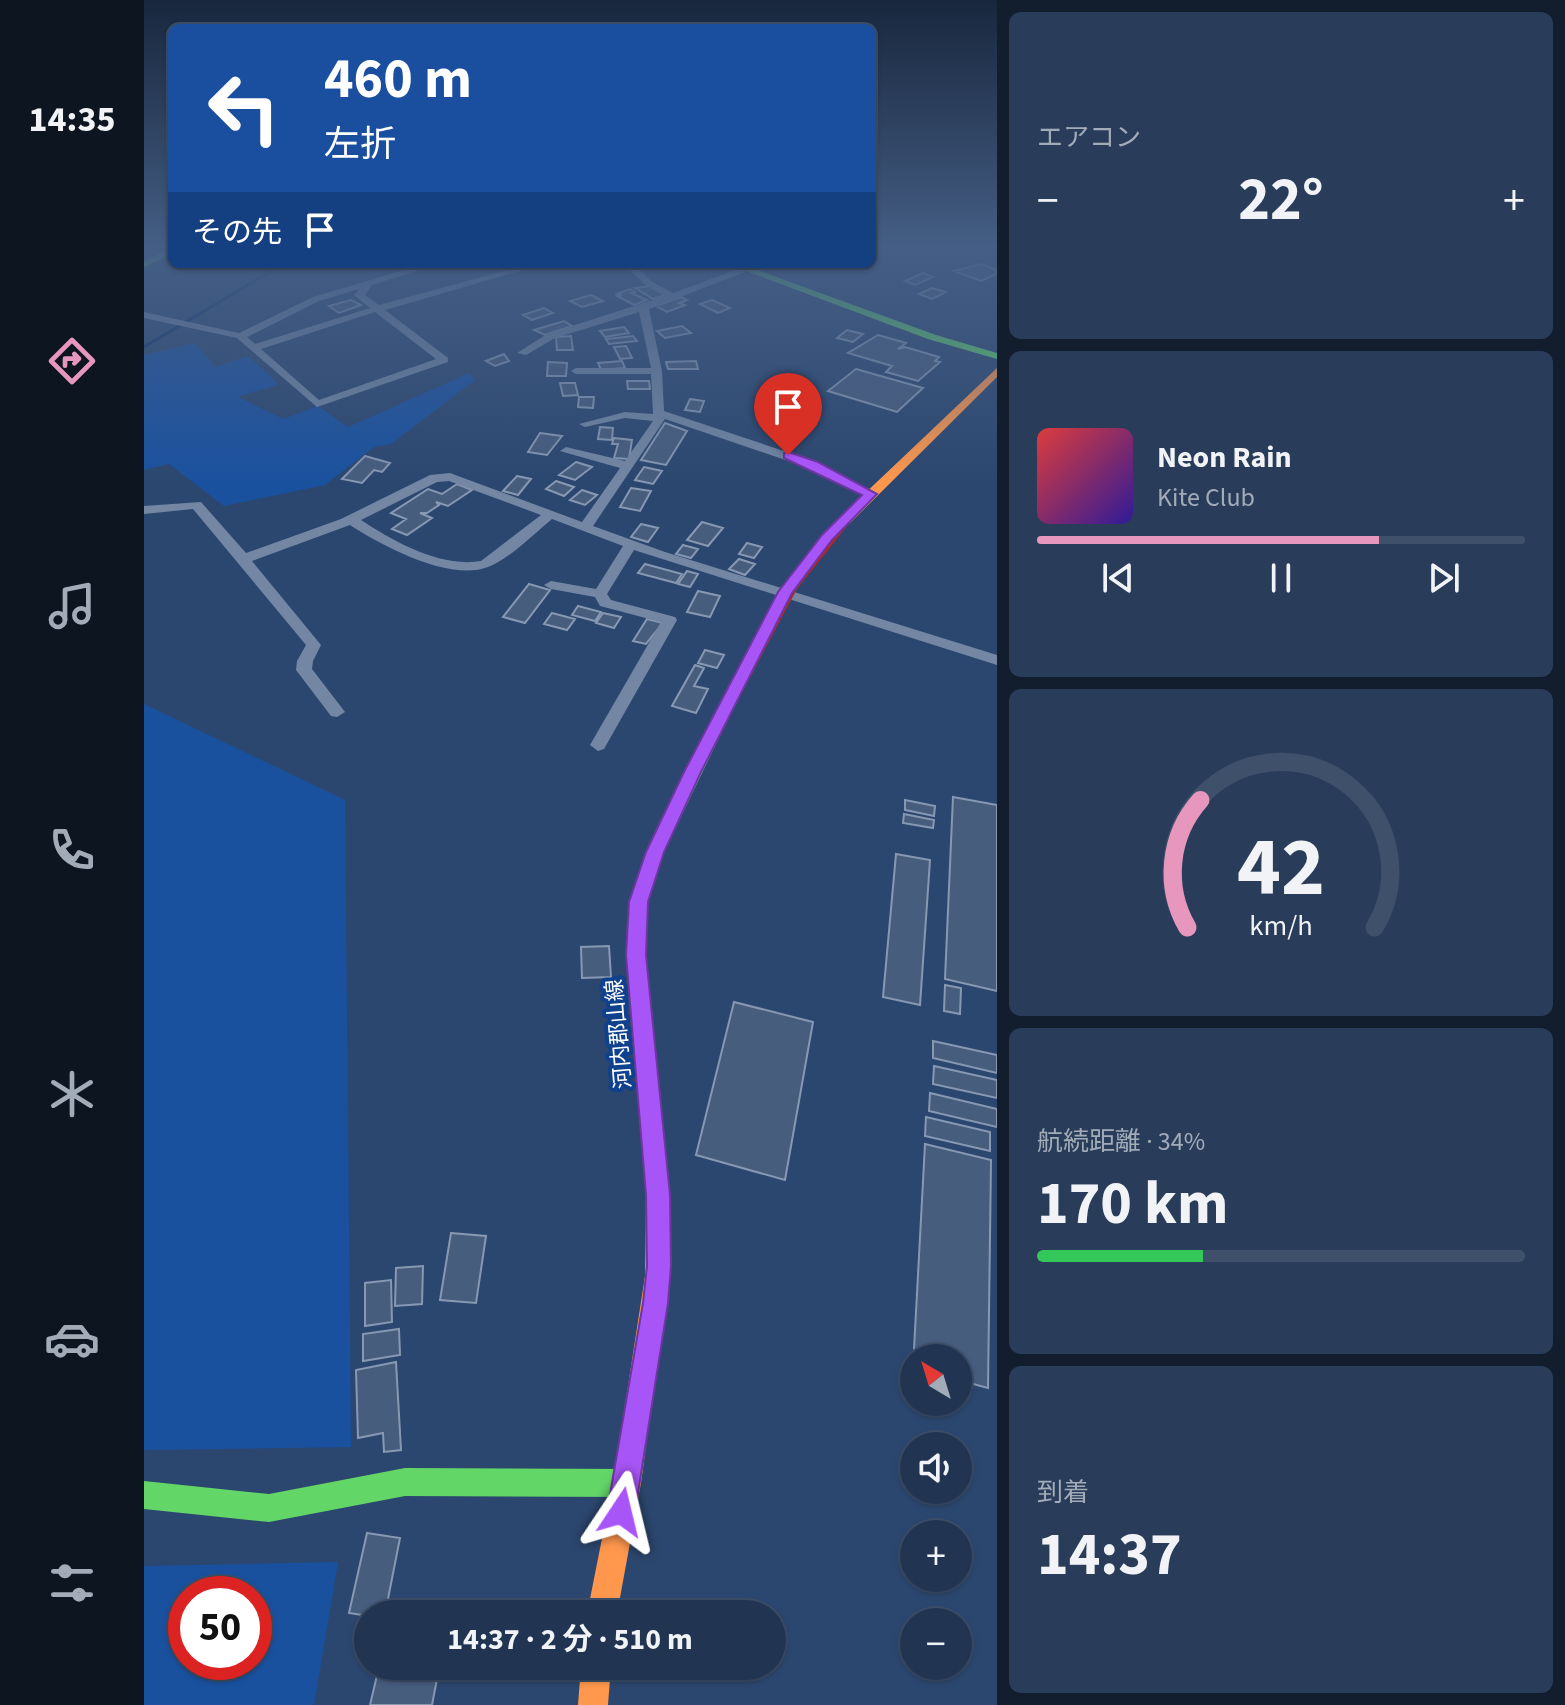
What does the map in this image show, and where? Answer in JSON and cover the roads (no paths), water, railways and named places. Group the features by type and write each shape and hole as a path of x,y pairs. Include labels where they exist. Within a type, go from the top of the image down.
{"main road":[{"path":"897,324 997,356"},
{"name":"河内郡山線","path":"605,1600 627,1483 659,1266 658,1195 636,955 639,902 655,852 786,592 827,538 997,371"},
{"path":"144,1495 269,1508 405,1482 627,1483"},
{"path":"593,1705 595,1680"}],"street":[{"path":"183,324 240,336 317,404 444,360 395,324"},
{"path":"240,336 265,324"},
{"path":"255,347 330,324"},
{"path":"522,353 556,334 591,324"},
{"path":"647,324 656,365 661,417"},
{"path":"579,367 656,365"},
{"path":"585,424 625,415 661,417 804,461 870,494"},
{"path":"586,526 661,417"},
{"path":"566,451 629,466"},
{"path":"243,559 352,520 442,477 757,587 786,592 997,660"},
{"path":"144,510 196,505 314,645 304,670 337,712"},
{"path":"352,520 412,553 473,568 490,560 551,514"},
{"path":"600,594 631,544"},
{"path":"551,585 600,594"},
{"path":"598,745 670,620 605,603 600,594"}],"waterway":[{"path":"144,347 183,324"}]}
